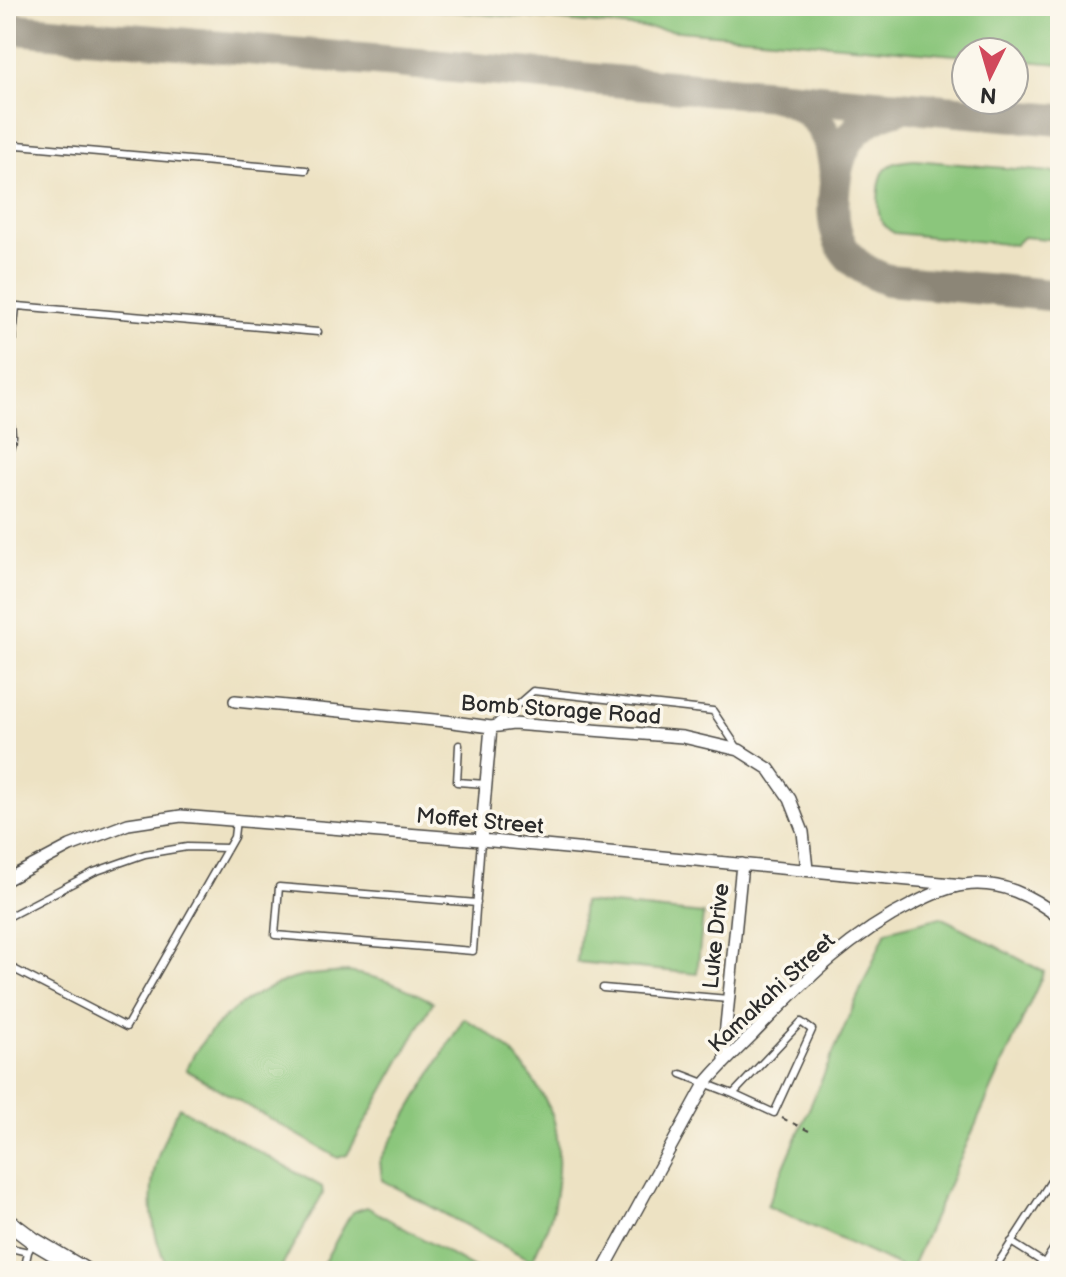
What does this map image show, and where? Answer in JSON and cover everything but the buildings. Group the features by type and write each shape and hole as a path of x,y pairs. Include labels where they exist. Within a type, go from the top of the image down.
{"street":[{"name":"Bomb Storage Road","path":"235,701 491,727 513,724 683,737 739,750 769,769 790,799 803,832 807,869"},
{"path":"481,840 491,727"},
{"name":"Moffet Street","path":"6,880 70,846 128,824 181,816 481,840 963,885"},
{"name":"Luke Drive","path":"725,1060 742,864"},
{"name":"Kamakahi Street","path":"603,1271 705,1084 795,990 835,954 890,916 939,892 963,885 1004,887 1039,902 1060,918"},
{"path":"6,1220 28,1242"},
{"path":"6,1226 28,1242 85,1271"}],"lane":[{"path":"6,144 306,170"},
{"path":"6,305 318,332"},
{"path":"6,406 16,306"},
{"path":"6,415 12,427 10,448 6,454"},
{"path":"491,727 533,691 713,711 739,750"},
{"path":"459,745 457,782 486,784"},
{"path":"6,965 126,1027 234,837 236,820"},
{"path":"477,903 279,887 275,935 473,951 477,903 481,840"},
{"path":"6,918 94,872 145,854 187,847 227,848"},
{"path":"603,988 728,999"},
{"path":"681,1074 774,1113 812,1030 801,1022 733,1094"},
{"path":"993,1271 1060,1167"},
{"path":"1039,1271 1060,1239"},
{"path":"6,1247 28,1242 24,1271"},
{"path":"1011,1242 1044,1263"}],"path":[{"path":"774,1113 809,1131"}],"green space":[{"path":"391,6 1060,6 1060,64 1030,61 1030,36 950,36 950,55"},
{"path":"915,160 1060,173 1060,240 1023,237 1015,245 894,233 879,215 881,180 885,170 892,165"},
{"path":"583,902 703,914 697,974 577,962"},
{"path":"941,917 1044,972 910,1271 767,1206 886,931"},
{"path":"348,972 392,983 433,1002 347,1155 338,1158 186,1070 206,1037 251,998 286,981"},
{"path":"464,1018 512,1052 539,1089 553,1117 558,1151 555,1198 549,1222 532,1261 382,1180 380,1160"},
{"path":"179,1107 322,1187 323,1194 279,1271 170,1271 154,1228 151,1198 159,1153"},
{"path":"367,1207 479,1271 319,1271 352,1212"}],"taxiway":[{"path":"6,28 1060,120"},
{"path":"782,98 806,110 822,128 831,149 835,175"},
{"path":"900,108 884,113 859,128 850,138 839,162 833,210 838,237 851,258 873,274 888,280 1060,296"}]}
